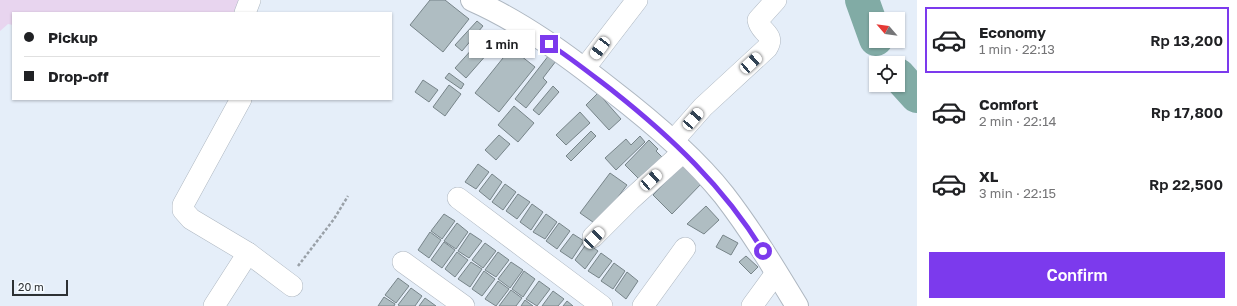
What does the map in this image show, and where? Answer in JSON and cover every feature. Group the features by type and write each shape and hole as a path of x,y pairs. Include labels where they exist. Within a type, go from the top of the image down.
{"street":[{"path":"245,12 250,0"},
{"path":"472,0 522,27 563,53 639,112 678,146 724,195 750,230 797,306"},
{"path":"584,69 637,0"},
{"path":"594,238 678,146 702,107 767,48 771,40 761,28 758,20 776,0"},
{"path":"240,100 183,205 183,210 191,220 248,253 289,284"},
{"path":"458,198 602,306"},
{"path":"643,306 685,248"},
{"path":"214,306 248,253"},
{"path":"403,262 464,306"},
{"path":"752,306 776,273"}],"path":[{"path":"289,284 348,196"}],"shaded area":[{"path":"0,0 246,0 240,12 12,12 12,25 8,24 0,31"}],"building":[{"path":"430,0 445,0 469,19 443,52 410,25"},
{"path":"477,21 483,26 462,51 455,45"},
{"path":"484,36 495,45 466,78 455,68"},
{"path":"511,48 535,67 499,112 475,93"},
{"path":"549,55 556,61 543,78 547,82 526,108 515,99"},
{"path":"449,73 464,84 461,89 445,78"},
{"path":"423,80 438,90 429,102 415,92"},
{"path":"449,85 461,94 445,116 433,107"},
{"path":"553,86 559,92 539,115 533,110"},
{"path":"598,93 621,119 609,130 586,105"},
{"path":"514,106 534,123 518,142 498,125"},
{"path":"580,112 590,123 566,145 556,135"},
{"path":"591,131 596,136 571,161 566,156"},
{"path":"499,135 510,144 496,160 485,150"},
{"path":"640,136 645,142 616,170 605,158 626,139 631,145"},
{"path":"649,140 658,149 656,151 664,159 642,182 625,165"},
{"path":"679,161 702,183 672,214 653,195 672,175"},
{"path":"478,164 489,172 476,189 465,182"},
{"path":"610,173 627,185 615,201 600,227 580,213"},
{"path":"492,174 502,182 490,200 479,191"},
{"path":"505,184 516,192 503,210 492,202"},
{"path":"518,194 530,202 517,219 506,211"},
{"path":"532,204 543,212 531,230 520,222"},
{"path":"706,206 719,220 704,234 687,224"},
{"path":"444,214 455,221 442,239 431,231"},
{"path":"546,214 557,222 545,239 533,232"},
{"path":"457,223 468,232 456,249 444,241"},
{"path":"559,223 570,231 557,249 546,241"},
{"path":"430,232 441,240 429,258 418,250"},
{"path":"470,233 482,241 469,258 458,251"},
{"path":"573,234 584,241 572,259 560,251"},
{"path":"723,235 738,243 731,255 716,247"},
{"path":"444,242 455,250 442,268 431,260"},
{"path":"485,243 496,251 483,268 472,260"},
{"path":"587,243 598,251 585,269 575,260"},
{"path":"457,252 468,260 455,277 445,269"},
{"path":"498,252 509,260 496,277 485,270"},
{"path":"601,253 612,261 599,278 588,271"},
{"path":"746,256 758,267 751,274 739,262"},
{"path":"471,262 482,269 470,287 458,279"},
{"path":"511,262 523,270 510,288 498,279"},
{"path":"614,263 625,271 613,289 601,281"},
{"path":"484,271 495,279 482,296 472,289"},
{"path":"524,271 535,279 523,297 512,289"},
{"path":"627,272 638,281 626,299 615,290"},
{"path":"398,278 409,286 396,303 385,295"},
{"path":"498,281 509,289 496,306 485,299"},
{"path":"539,281 550,289 537,306 526,299"},
{"path":"411,288 422,296 415,306 398,305"},
{"path":"511,290 522,298 516,306 499,306"},
{"path":"553,291 564,299 558,306 542,306"},
{"path":"384,297 395,304 394,306 378,306"},
{"path":"425,298 436,306 419,306"},
{"path":"525,300 533,306 521,306"},
{"path":"567,301 573,306 563,306"}],"waterway":[{"path":"862,0 869,20"},
{"path":"905,83 917,96"}],"route":[{"path":"549,44 563,53 639,112 673,141 724,195 750,230 763,251"}]}
